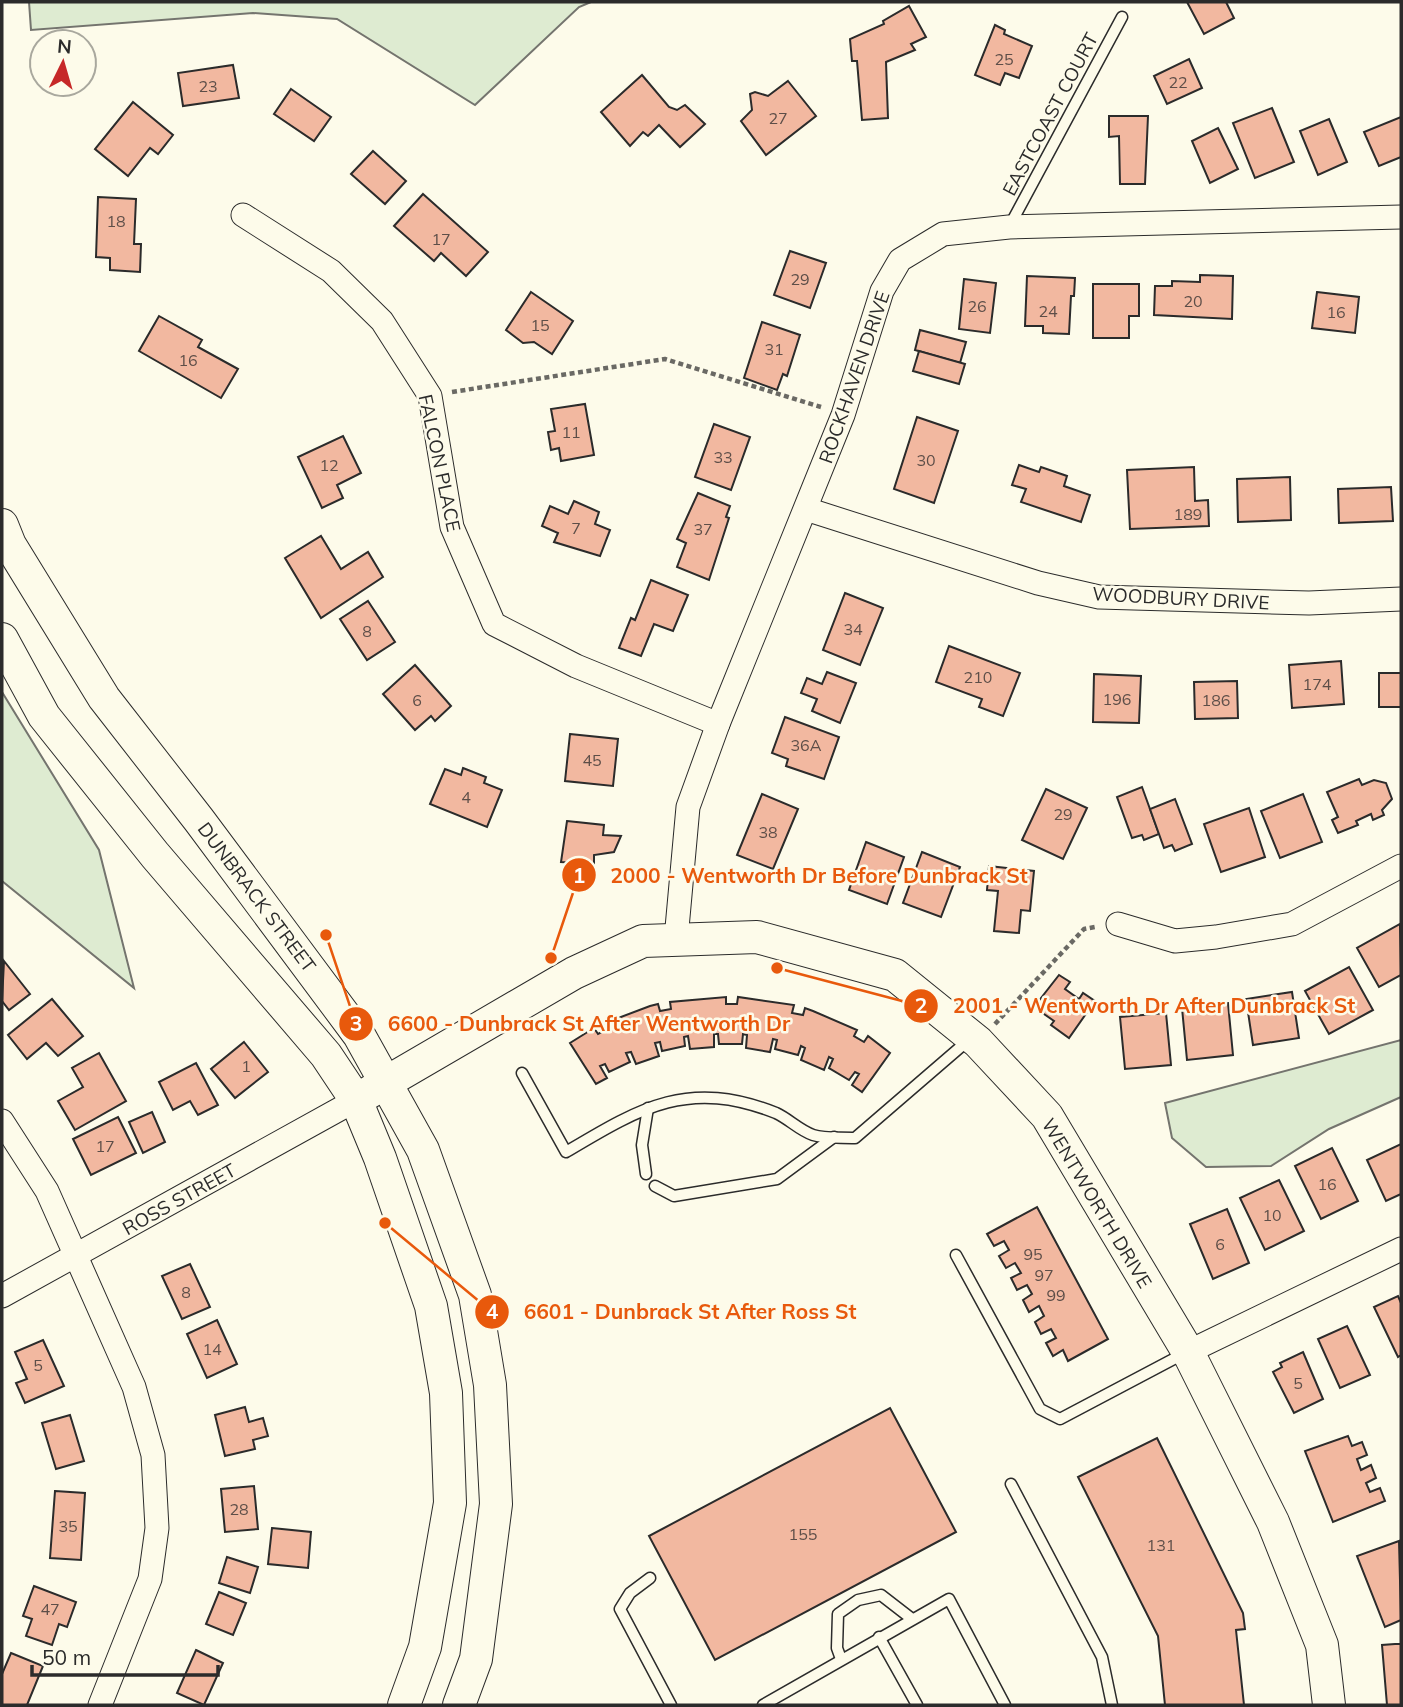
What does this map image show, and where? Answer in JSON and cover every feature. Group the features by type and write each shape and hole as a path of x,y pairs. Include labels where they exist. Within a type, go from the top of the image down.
{"main road":[{"name":"DUNBRACK STREET","path":"2,525 10,545 104,698 351,1024 388,1082 423,1150 475,1295 490,1385 496,1504 476,1659 459,1705"},
{"path":"2,639 44,716 155,855 326,1055 356,1100 380,1158 431,1306 446,1393 450,1503 425,1647 404,1705"},
{"name":"WENTWORTH DRIVE","path":"356,1100 574,973 643,941 757,937 895,975 975,1040 1046,1116 1188,1352 1273,1522 1322,1645 1329,1705"}],"street":[{"name":"FALCON PLACE","path":"243,215 339,279 382,321 430,396 452,527 494,624 576,666 718,724"},
{"name":"ROCKHAVEN DRIVE","path":"676,939 688,807 718,724 843,415 882,291 900,260 943,234 1009,227 1401,217"},
{"name":"WOODBURY DRIVE","path":"806,509 1038,583 1098,597 1309,603 1401,599"},
{"path":"1118,924 1175,941 1292,924 1401,866"},
{"name":"ROSS STREET","path":"2,1296 356,1100"},
{"path":"2,1121 47,1191 134,1387 153,1455 157,1528 150,1579 100,1705"},
{"path":"1188,1352 1401,1249"}],"lane":[{"name":"EASTCOAST COURT","path":"1009,227 1122,18"},
{"path":"522,1073 565,1153 623,1118 664,1101 708,1097 743,1103 778,1114 813,1135 855,1138 975,1040"},
{"path":"646,1174 642,1145 648,1108"},
{"path":"655,1186 674,1196 777,1179 834,1137"},
{"path":"956,1255 1040,1409 1060,1419 1188,1352"},
{"path":"1011,1484 1102,1657 1112,1705"},
{"path":"650,1578 630,1593 620,1609 671,1705"},
{"path":"841,1659 837,1648 838,1614 858,1600 881,1595 912,1619"},
{"path":"763,1705 948,1600 1005,1705"},
{"path":"879,1637 917,1705"}],"path":[{"path":"430,396 665,359 729,376 843,415"},
{"path":"975,1040 1084,929 1118,924"}],"green space":[{"path":"29,2 591,2 579,7 475,105 337,19 253,13 31,28"},
{"path":"2,692 99,850 134,988 2,881"},
{"path":"1401,1040 1401,1097 1329,1129 1271,1166 1206,1167 1172,1138 1165,1103"}],"building":[{"path":"1187,2 1226,2 1234,18 1204,34"},
{"path":"909,6 926,37 911,44 915,50 886,62 888,118 862,120 857,61 852,61 850,39 884,24 883,21"},
{"path":"995,25 1005,30 1004,34 1032,46 1019,78 1005,73 1000,85 975,75"},
{"path":"1189,59 1202,88 1167,104 1154,76"},
{"path":"233,65 239,98 183,106 178,73"},
{"path":"642,75 669,107 677,110 685,105 705,124 680,147 659,125 648,136 643,132 630,146 601,112"},
{"path":"788,81 816,116 766,155 741,121 752,110 750,94 755,92 768,96"},
{"path":"291,89 331,117 314,141 274,114"},
{"path":"133,102 173,135 158,154 150,148 128,176 95,149"},
{"path":"1272,108 1294,162 1255,178 1233,123"},
{"path":"1109,116 1148,116 1145,184 1120,184 1119,136 1109,137"},
{"path":"1401,117 1401,157 1379,166 1364,132"},
{"path":"1329,119 1347,162 1318,175 1300,131"},
{"path":"1218,128 1238,169 1210,183 1192,141"},
{"path":"373,151 406,181 385,204 351,174"},
{"path":"423,194 488,252 466,276 441,253 434,261 394,226"},
{"path":"98,197 136,199 134,244 141,244 140,272 110,270 110,258 96,257"},
{"path":"790,251 826,263 810,308 774,295"},
{"path":"1200,275 1233,276 1232,319 1154,315 1155,286 1172,286 1172,281 1200,282"},
{"path":"1027,276 1075,278 1069,334 1043,333 1043,326 1025,326"},
{"path":"964,279 996,283 990,333 959,329"},
{"path":"1093,284 1139,284 1139,316 1129,316 1129,338 1093,338"},
{"path":"531,292 573,321 552,354 534,342 523,343 506,330"},
{"path":"1317,292 1359,297 1355,333 1312,328"},
{"path":"159,316 202,340 198,347 238,369 221,398 139,351"},
{"path":"762,322 800,335 787,376 783,374 777,390 744,378"},
{"path":"920,330 966,342 960,363 915,350"},
{"path":"919,351 965,364 959,384 913,371"},
{"path":"585,404 594,455 561,461 559,448 551,450 548,432 555,431 551,409"},
{"path":"917,417 958,431 934,503 894,489"},
{"path":"714,424 750,437 731,490 695,477"},
{"path":"343,436 361,473 337,485 343,498 322,508 298,457"},
{"path":"1019,465 1039,472 1041,467 1067,476 1064,486 1090,495 1081,522 1021,502 1026,489 1012,485"},
{"path":"1194,467 1195,501 1208,500 1209,526 1130,529 1127,470"},
{"path":"1290,477 1291,520 1238,522 1237,479"},
{"path":"1391,487 1393,521 1339,523 1338,489"},
{"path":"698,493 730,506 726,517 729,518 709,580 677,567 686,543 677,539"},
{"path":"574,501 599,512 595,524 610,530 600,556 554,542 558,533 542,526 550,506 568,514"},
{"path":"321,536 341,569 368,552 383,577 321,618 285,558"},
{"path":"651,580 688,595 673,631 654,624 641,656 619,648 631,618 635,620"},
{"path":"845,593 883,608 860,665 823,650"},
{"path":"368,601 395,642 367,660 340,619"},
{"path":"949,646 1020,673 1003,716 979,707 982,699 936,682"},
{"path":"1341,661 1344,704 1292,708 1289,665"},
{"path":"415,665 451,706 435,721 431,716 415,730 383,694"},
{"path":"827,672 856,683 840,723 812,711 817,699 801,693 807,678 822,684"},
{"path":"1379,673 1401,673 1401,707 1379,707"},
{"path":"1094,674 1141,676 1139,723 1093,722"},
{"path":"1237,681 1238,718 1195,719 1194,682"},
{"path":"785,717 839,737 824,779 786,766 788,759 772,753"},
{"path":"570,734 618,739 613,786 565,781"},
{"path":"463,768 486,777 484,783 502,790 487,827 430,804 445,769 461,775"},
{"path":"1359,779 1362,785 1374,780 1386,783 1392,799 1382,810 1384,815 1373,820 1371,814 1356,821 1358,825 1338,833 1332,820 1338,817 1327,792"},
{"path":"1142,787 1159,834 1144,840 1142,835 1132,838 1117,797"},
{"path":"1046,789 1087,808 1063,859 1022,840"},
{"path":"762,794 798,809 773,869 737,855"},
{"path":"1303,794 1322,842 1280,858 1261,811"},
{"path":"1175,799 1192,844 1175,851 1172,845 1164,848 1150,809"},
{"path":"1249,808 1265,857 1221,872 1204,824"},
{"path":"567,821 604,825 603,835 621,836 614,852 594,855 594,864 561,862"},
{"path":"866,842 904,857 887,904 849,890"},
{"path":"922,852 960,867 941,917 903,903"},
{"path":"989,866 1034,871 1030,911 1021,910 1019,933 994,931 998,891 987,890"},
{"path":"1400,924 1401,975 1379,987 1357,948"},
{"path":"4,961 30,994 9,1010 2,1001"},
{"path":"1349,967 1373,1010 1329,1034 1305,991"},
{"path":"1059,975 1070,982 1065,989 1079,999 1083,993 1095,1001 1069,1038 1051,1025 1054,1021 1034,1007"},
{"path":"1292,992 1299,1038 1253,1045 1246,999"},
{"path":"726,997 726,1004 737,1004 738,997 794,1005 792,1013 803,1015 805,1008 857,1030 854,1036 864,1042 868,1036 890,1053 862,1092 852,1085 859,1074 855,1072 849,1080 829,1068 833,1059 829,1057 824,1070 801,1060 805,1048 801,1046 798,1055 775,1049 777,1040 773,1039 770,1052 746,1048 747,1035 743,1034 742,1044 719,1044 718,1034 714,1034 714,1047 690,1049 688,1036 684,1037 685,1046 662,1051 660,1042 655,1043 659,1056 636,1064 631,1052 626,1053 630,1062 609,1072 605,1064 600,1066 607,1078 596,1084 570,1043 594,1028 598,1034 608,1029 605,1023 650,1006 658,1004 660,1011 671,1009 670,1002"},
{"path":"52,999 83,1036 58,1056 46,1043 27,1059 8,1035"},
{"path":"1228,1003 1233,1055 1187,1060 1182,1008"},
{"path":"1166,1013 1171,1065 1125,1069 1120,1017"},
{"path":"244,1042 268,1072 235,1098 211,1069"},
{"path":"99,1053 126,1101 75,1130 58,1101 83,1087 72,1068"},
{"path":"196,1063 218,1105 198,1115 190,1101 173,1110 159,1082"},
{"path":"152,1112 165,1142 143,1153 129,1122"},
{"path":"118,1117 136,1153 91,1175 73,1139"},
{"path":"1401,1144 1401,1194 1386,1201 1367,1160"},
{"path":"1332,1148 1358,1201 1321,1219 1295,1166"},
{"path":"1279,1180 1304,1231 1265,1250 1240,1198"},
{"path":"1037,1207 1108,1339 1068,1361 1063,1350 1053,1356 1046,1343 1056,1338 1051,1329 1041,1334 1035,1322 1044,1316 1039,1306 1029,1312 1023,1300 1032,1294 1027,1285 1017,1290 1011,1278 1021,1273 1015,1263 1006,1268 999,1256 1009,1250 1004,1241 994,1246 987,1234"},
{"path":"1227,1209 1249,1263 1213,1279 1190,1224"},
{"path":"190,1264 210,1307 182,1319 162,1276"},
{"path":"1398,1296 1401,1303 1401,1355 1398,1357 1374,1307"},
{"path":"217,1320 237,1364 207,1378 187,1334"},
{"path":"1347,1326 1370,1375 1340,1388 1318,1339"},
{"path":"43,1340 64,1386 25,1403 16,1383 27,1379 15,1352"},
{"path":"1303,1352 1323,1399 1294,1413 1273,1372 1282,1367 1280,1363"},
{"path":"245,1407 249,1422 263,1418 268,1436 253,1440 255,1449 225,1456 215,1415"},
{"path":"890,1408 956,1532 715,1660 649,1536"},
{"path":"70,1415 84,1461 56,1469 42,1423"},
{"path":"1348,1436 1352,1446 1362,1442 1367,1455 1357,1459 1361,1470 1371,1465 1376,1478 1366,1483 1370,1492 1380,1488 1385,1501 1333,1522 1305,1451"},
{"path":"1157,1438 1243,1613 1245,1629 1236,1630 1244,1705 1165,1705 1158,1636 1078,1477"},
{"path":"254,1486 258,1529 225,1532 221,1489"},
{"path":"55,1491 85,1493 81,1560 50,1558"},
{"path":"272,1528 311,1532 308,1568 268,1564"},
{"path":"1399,1541 1401,1620 1385,1627 1357,1556"},
{"path":"227,1557 258,1567 250,1593 219,1583"},
{"path":"34,1586 76,1602 67,1627 59,1624 52,1645 26,1636 32,1619 23,1616"},
{"path":"219,1592 246,1603 233,1635 206,1624"},
{"path":"1401,1644 1401,1705 1387,1705 1382,1645"},
{"path":"196,1650 223,1663 204,1705 177,1693"},
{"path":"11,1653 43,1666 27,1705 2,1705 2,1674"}],"place":[{"name":"6600 - Dunbrack St After Wentworth Dr","path":"326,935"},
{"name":"2000 - Wentworth Dr Before Dunbrack St","path":"551,958"},
{"name":"2001 - Wentworth Dr After Dunbrack St","path":"777,968"},
{"name":"6601 - Dunbrack St After Ross St","path":"385,1223"}]}
